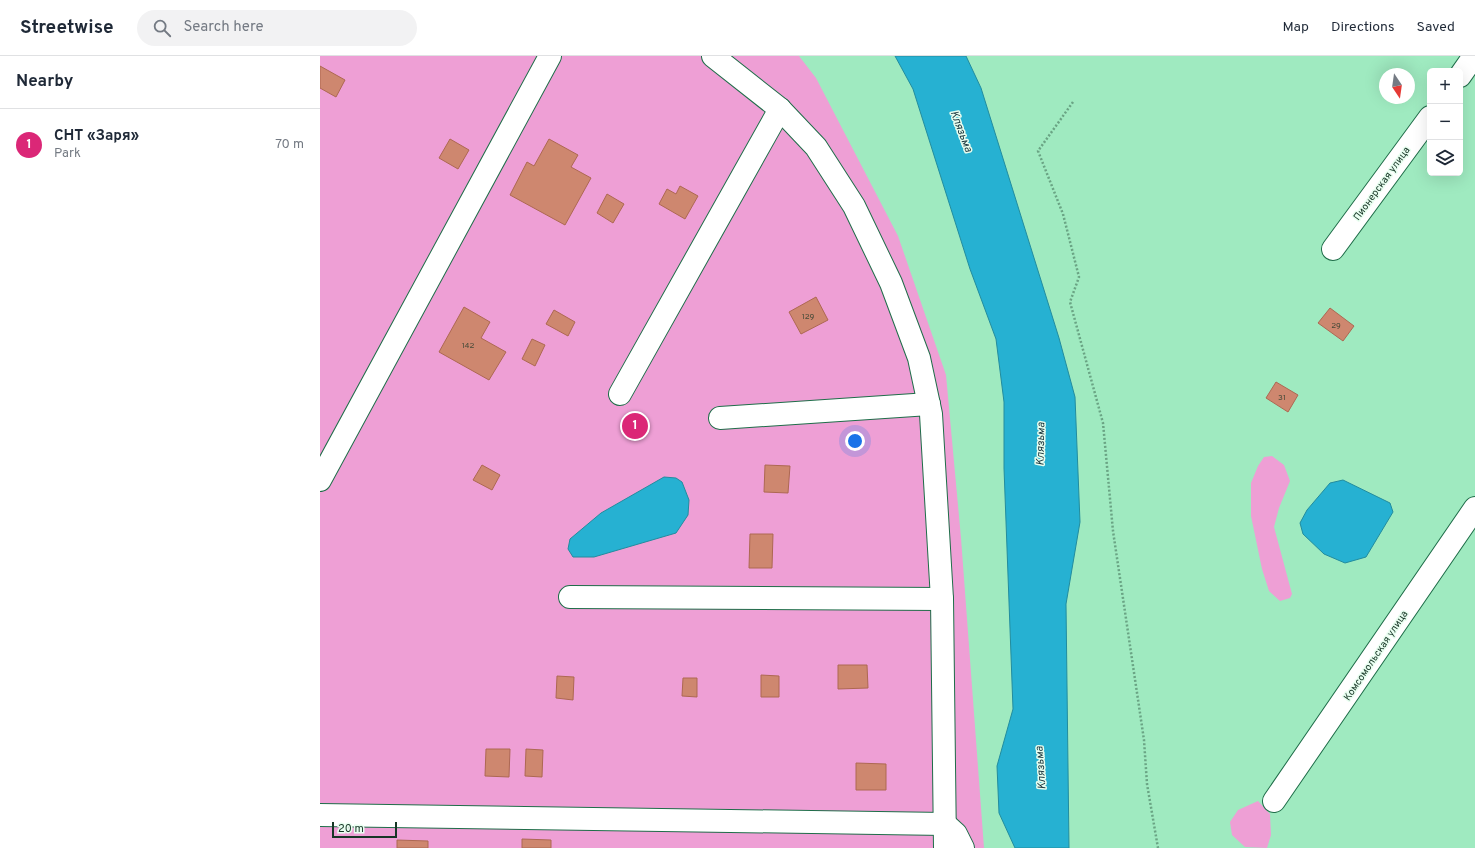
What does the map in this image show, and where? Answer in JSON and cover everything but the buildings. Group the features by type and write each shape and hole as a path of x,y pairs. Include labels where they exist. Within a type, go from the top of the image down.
{"street":[{"path":"320,480 550,56"},
{"path":"713,56 780,109 816,147 854,206 891,283 919,358 931,414 942,599 945,848"},
{"path":"1463,72 1474,56"},
{"path":"620,394 780,109"},
{"name":"Пионерская улица","path":"1333,249 1427,121"},
{"path":"720,418 929,404"},
{"name":"Комсомольская улица","path":"1274,801 1475,508"},
{"path":"570,597 942,599"},
{"path":"320,815 945,824 956,834 963,848"}],"path":[{"path":"1073,102 1038,151 1063,214 1079,277 1070,302 1103,423 1113,531 1144,740 1147,784 1158,848"}],"shaded area":[{"path":"320,56 799,56 816,78 898,236 946,375 961,538 984,848 320,848"},
{"path":"1272,456 1284,465 1290,481 1279,508 1274,527 1292,594 1290,598 1280,601 1269,591 1262,569 1251,516 1251,483 1258,466 1264,457"},
{"path":"1258,801 1270,814 1271,835 1267,848 1245,847 1232,835 1230,822 1238,810"}],"water":[{"name":"Клязьма","path":"895,56 966,56 981,88 1059,338 1075,397 1080,522 1066,604 1069,848 1015,848 999,813 997,766 1013,709 1004,468 1004,402 996,339 970,269 913,89"},
{"path":"664,477 676,478 682,482 689,500 688,515 676,533 594,557 573,557 568,549 570,539 601,513"},
{"path":"1343,480 1390,503 1393,512 1366,557 1345,563 1324,554 1303,534 1300,523 1307,510 1330,483"}],"place":[{"name":"СНТ «Заря»","path":"635,426"}]}
